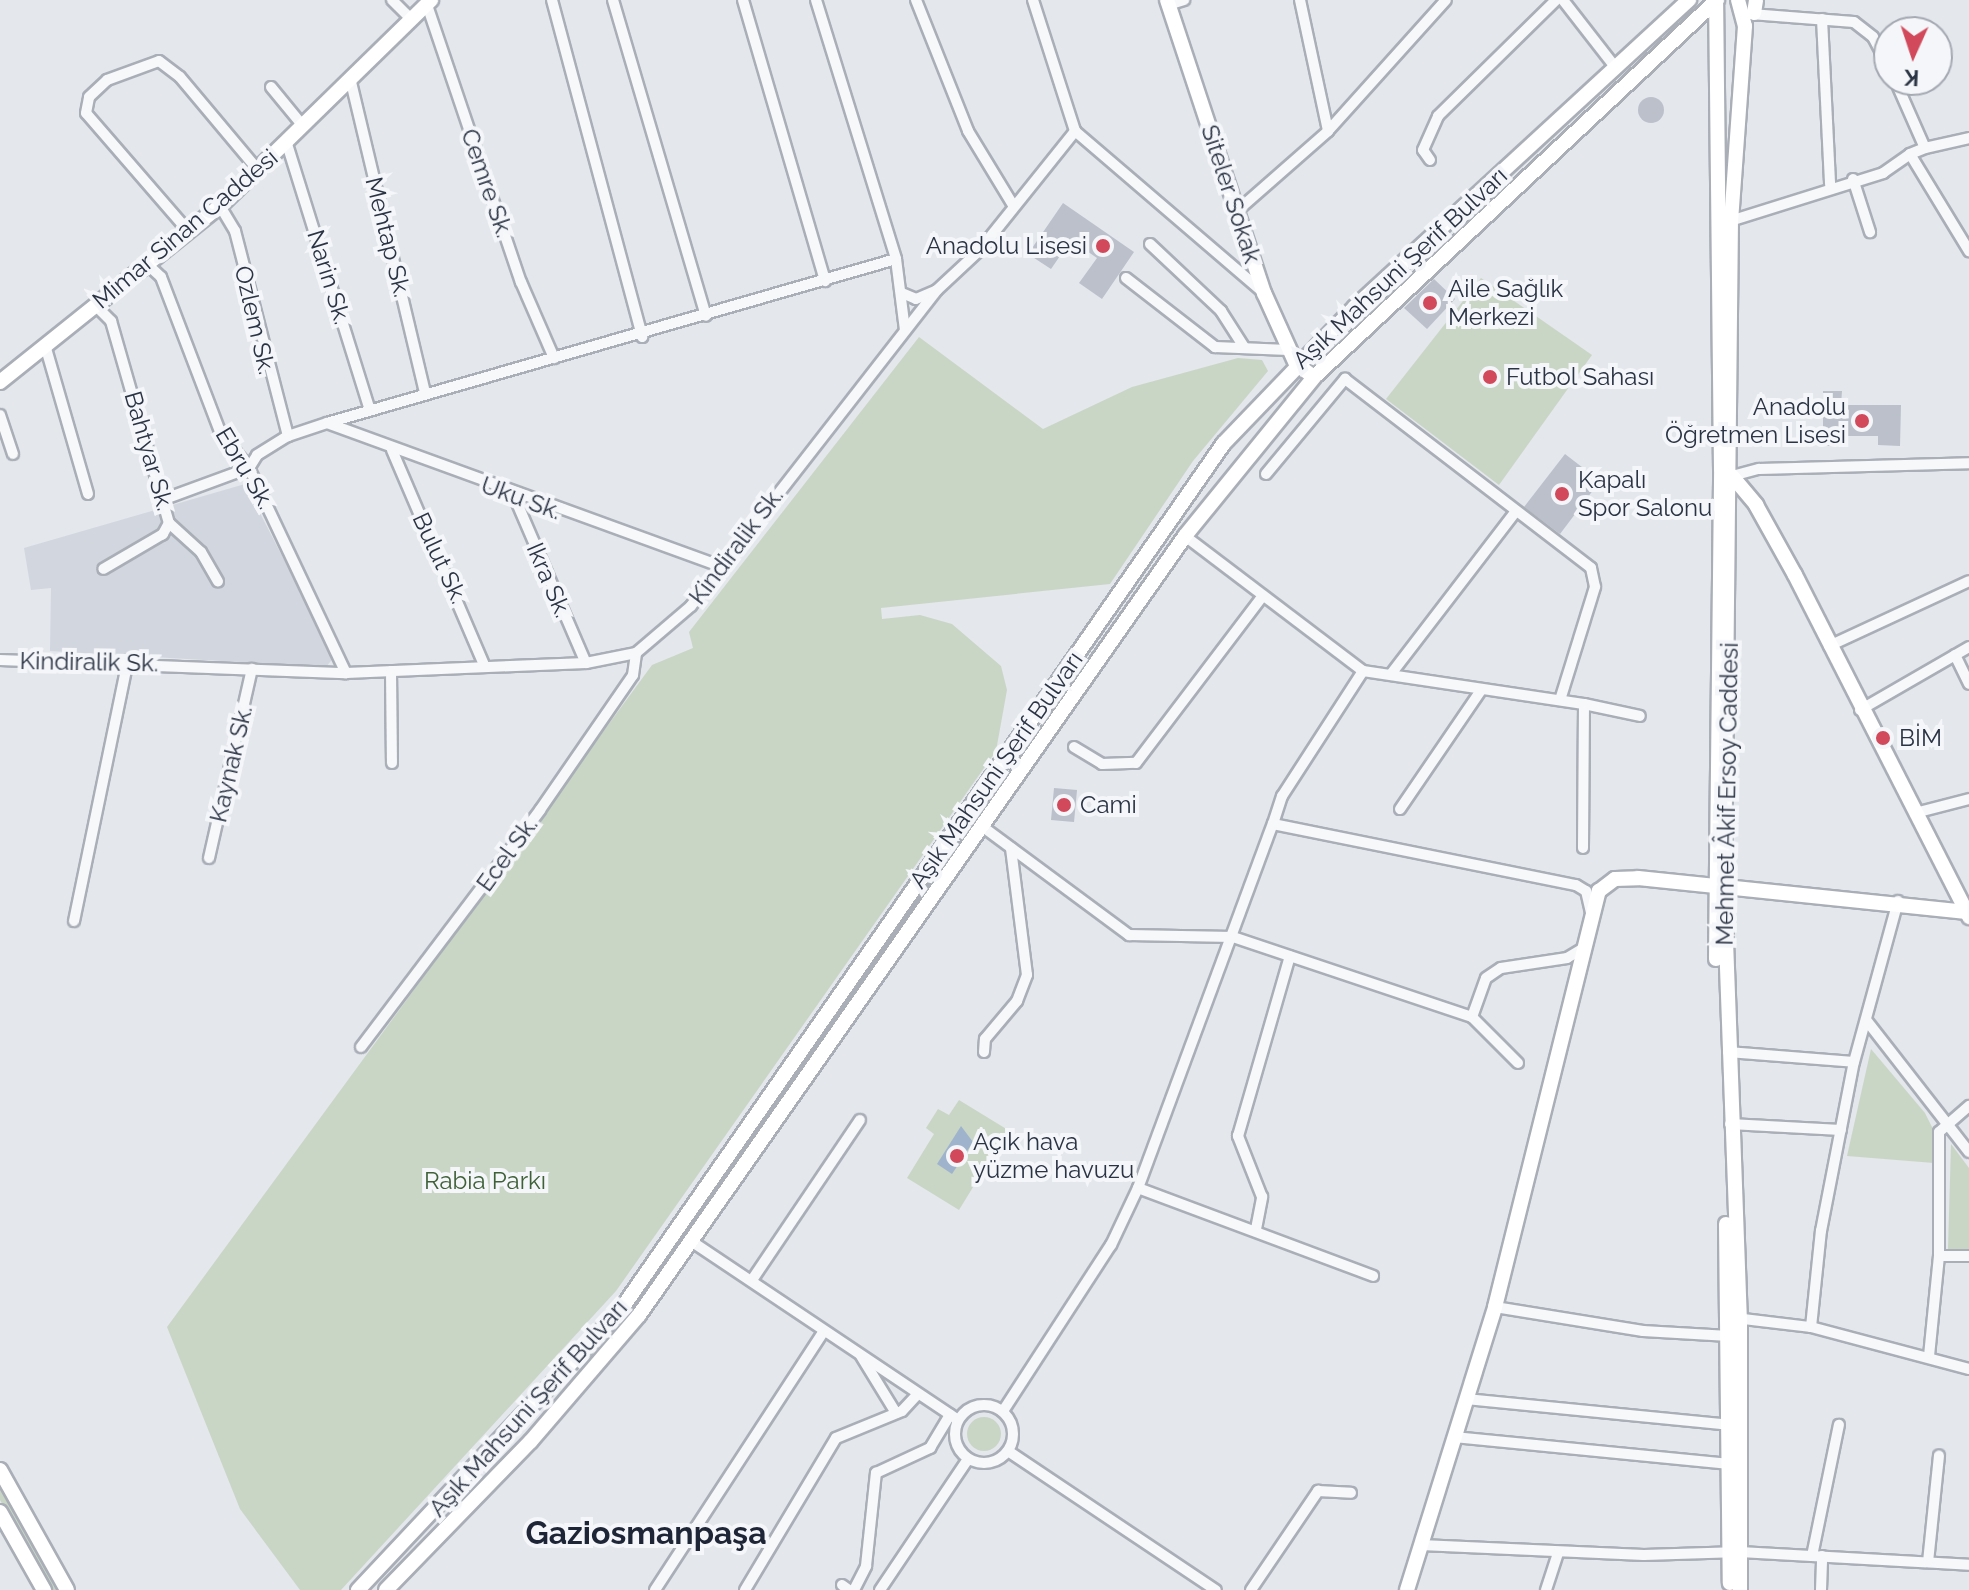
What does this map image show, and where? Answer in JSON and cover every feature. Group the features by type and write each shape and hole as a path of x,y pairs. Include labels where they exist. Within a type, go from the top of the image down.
{"main road":[{"name":"Aşık Mahsuni Şerif Bulvarı","path":"358,1590 620,1311 1224,443 1296,364 1689,0"},
{"name":"Aşık Mahsuni Şerif Bulvarı","path":"386,1590 596,1368 691,1241 1185,536 1314,377 1717,0"},
{"name":"Mehmet Âkif Ersoy Caddesi","path":"1717,0 1732,476 1718,886 1728,1052 1735,1318 1735,1554 1731,1590"},
{"name":"Mehmet Âkif Ersoy Caddesi","path":"1738,0 1752,9 1725,223 1718,886 1735,1318 1729,1336 1730,1464 1740,1590"},
{"name":"Mimar Sinan Caddesi","path":"0,382 220,206 351,82 429,2"},
{"name":"Siteler Sokak","path":"1168,3 1264,293 1296,364 1314,377"},
{"path":"1732,476 1756,505 1968,913"},
{"path":"1407,1590 1495,1307 1591,913 1599,891 1615,879 1898,901 1968,913"},
{"path":"0,1470 67,1590"},
{"path":"0,1512 44,1590"}],"street":[{"path":"392,0 412,20"},
{"path":"552,0 642,337"},
{"path":"613,0 706,316"},
{"path":"743,0 825,281"},
{"path":"816,0 896,259 905,330"},
{"path":"1033,0 1075,131 1264,293"},
{"path":"1168,3 1184,0"},
{"path":"1300,0 1328,131"},
{"path":"1237,211 1328,131 1446,0"},
{"path":"1430,160 1423,150 1438,116 1556,0"},
{"path":"1563,0 1616,68"},
{"path":"921,1 968,131 1013,205"},
{"name":"Cemre Sk.","path":"429,2 521,282 554,358"},
{"path":"1752,9 1854,22 1873,37"},
{"path":"1822,19 1830,185"},
{"path":"189,232 86,113 89,97 107,80 159,61 180,77 258,170"},
{"name":"Mehtap Sk.","path":"351,82 425,392"},
{"path":"271,87 303,126"},
{"path":"1902,96 1925,148"},
{"name":"Kindiralik Sk.","path":"0,660 128,661 346,673 586,663 636,653 691,606 718,565 937,290 979,251 1075,131"},
{"path":"1725,223 1830,185 1883,173 1910,154 1925,148 1969,138"},
{"name":"Narin Sk.","path":"287,144 370,410"},
{"path":"1910,154 1969,251"},
{"path":"1853,179 1870,232"},
{"name":"Ozlem Sk.","path":"220,206 235,231 288,436"},
{"path":"1150,244 1221,311 1244,347"},
{"path":"162,500 249,468 257,455 288,436 327,423 425,392 642,337 896,259"},
{"name":"Ebru Sk.","path":"147,264 161,277 183,325 221,434 249,468 346,673"},
{"path":"1126,278 1195,338 1215,347 1288,350"},
{"path":"902,293 916,299 937,290"},
{"name":"Bahtyar Sk.","path":"95,305 111,321 169,523 163,534 103,569"},
{"path":"45,345 88,494"},
{"path":"1266,474 1345,379 1591,568 1595,587 1560,700"},
{"path":"0,415 13,454"},
{"name":"Uku Sk.","path":"327,423 514,496 718,565"},
{"name":"Bulut Sk.","path":"392,450 485,667"},
{"path":"1732,476 1759,469 1969,463"},
{"name":"Ikra Sk.","path":"514,496 586,663"},
{"path":"1391,674 1516,511"},
{"path":"169,523 201,552 218,581"},
{"path":"1185,536 1363,671 1560,700 1640,716"},
{"path":"1829,646 1969,581"},
{"path":"1074,747 1102,764 1136,763 1262,597"},
{"path":"1860,710 1969,647"},
{"name":"Ecel Sk.","path":"361,1047 540,810 633,675 636,653"},
{"path":"1955,655 1969,684"},
{"path":"74,921 128,661"},
{"name":"Kaynak Sk.","path":"209,858 252,669"},
{"path":"391,671 392,763"},
{"path":"1003,1411 1111,1245 1138,1188 1233,937 1282,796 1363,671"},
{"path":"1400,809 1482,689"},
{"path":"1583,848 1584,704"},
{"path":"1915,813 1969,799"},
{"path":"1273,824 1576,885 1586,891 1591,913"},
{"path":"983,827 1129,935 1233,937 1472,1017 1518,1063"},
{"path":"984,1052 985,1039 1017,1001 1027,975 1011,848"},
{"path":"1811,1327 1821,1231 1854,1062 1898,901"},
{"path":"1472,1017 1491,972 1567,958 1582,949"},
{"path":"1256,1229 1262,1197 1238,1136 1290,956"},
{"path":"1867,1021 1969,1152"},
{"path":"1728,1052 1854,1062"},
{"path":"1929,1356 1939,1256 1939,1132 1969,1106"},
{"path":"752,1280 860,1120"},
{"path":"1730,1124 1841,1130"},
{"path":"1138,1188 1256,1229 1373,1276"},
{"path":"691,1241 954,1417"},
{"path":"1939,1256 1969,1256"},
{"path":"1495,1307 1643,1331 1729,1336"},
{"path":"1735,1318 1811,1327 1969,1369"},
{"path":"655,1590 824,1331"},
{"path":"861,1356 896,1413"},
{"path":"745,1590 836,1438 896,1413 918,1394"},
{"path":"1466,1399 1729,1425"},
{"path":"848,1588 866,1566 876,1473 930,1448 954,1417 980,1406 1003,1411"},
{"path":"954,1417 956,1441 968,1459 991,1462 1008,1451 1012,1430 1003,1411"},
{"path":"1821,1590 1817,1556 1839,1425"},
{"path":"1454,1437 1730,1464"},
{"path":"1008,1451 1216,1590"},
{"path":"1928,1562 1939,1456"},
{"path":"880,1590 968,1459"},
{"path":"1251,1590 1318,1491 1351,1493"},
{"path":"1421,1545 1558,1552 1817,1556 1969,1565"},
{"path":"1546,1590 1558,1552"}],"shaded area":[{"path":"245,484 334,657 326,667 50,651 51,588 31,590 24,548"}],"green space":[{"name":"Futbol Sahası","path":"1481,278 1592,355 1499,485 1386,399"},
{"name":"Rabia Parkı","path":"919,337 1043,429 1132,387 1238,358 1262,360 1268,371 1193,461 1110,584 881,608 882,619 920,615 952,624 1001,666 1007,690 996,751 616,1291 341,1590 300,1590 240,1509 167,1327 652,665 693,648 689,632"},
{"path":"1871,1049 1925,1113 1932,1127 1934,1163 1847,1156"},
{"name":"Açık hava yüzme havuzu","path":"959,1100 1008,1130 959,1210 907,1178 934,1134 926,1128 938,1109 949,1115"},
{"path":"1951,1144 1969,1168 1969,1249 1948,1249"},
{"path":"984,1417 996,1422 1001,1434 996,1446 984,1451 972,1446 967,1434 972,1422"},
{"path":"0,1480 63,1590 51,1590 0,1500"}],"water":[{"name":"Açık hava yüzme havuzu","path":"961,1126 973,1142 952,1174 937,1164"}],"building":[{"path":"1651,97 1661,100 1664,110 1661,120 1651,123 1641,120 1638,110 1641,100"},
{"name":"Anadolu Lisesi","path":"1063,203 1134,252 1102,299 1079,283 1097,258 1071,240 1051,269 1028,254"},
{"name":"Aile Sağlık Merkezi","path":"1434,279 1455,299 1427,329 1404,308"},
{"name":"Anadolu Öğretmen Lisesi","path":"1823,391 1842,391 1841,405 1901,405 1900,446 1878,445 1878,436 1846,436 1846,446 1823,446"},
{"name":"Kapalı Spor Salonu","path":"1565,454 1600,481 1560,534 1524,507"},
{"name":"Cami","path":"1054,788 1077,790 1074,822 1051,820"}],"place":[{"name":"Anadolu Lisesi","path":"1103,246"},
{"name":"Aile Sağlık Merkezi","path":"1430,303"},
{"name":"Futbol Sahası","path":"1490,377"},
{"name":"Anadolu Öğretmen Lisesi","path":"1862,421"},
{"name":"Kapalı Spor Salonu","path":"1562,494"},
{"name":"BİM","path":"1883,738"},
{"name":"Cami","path":"1064,805"},
{"name":"Açık hava yüzme havuzu","path":"957,1156"}],"district":[{"name":"Gaziosmanpaşa","path":"646,1533"}]}
